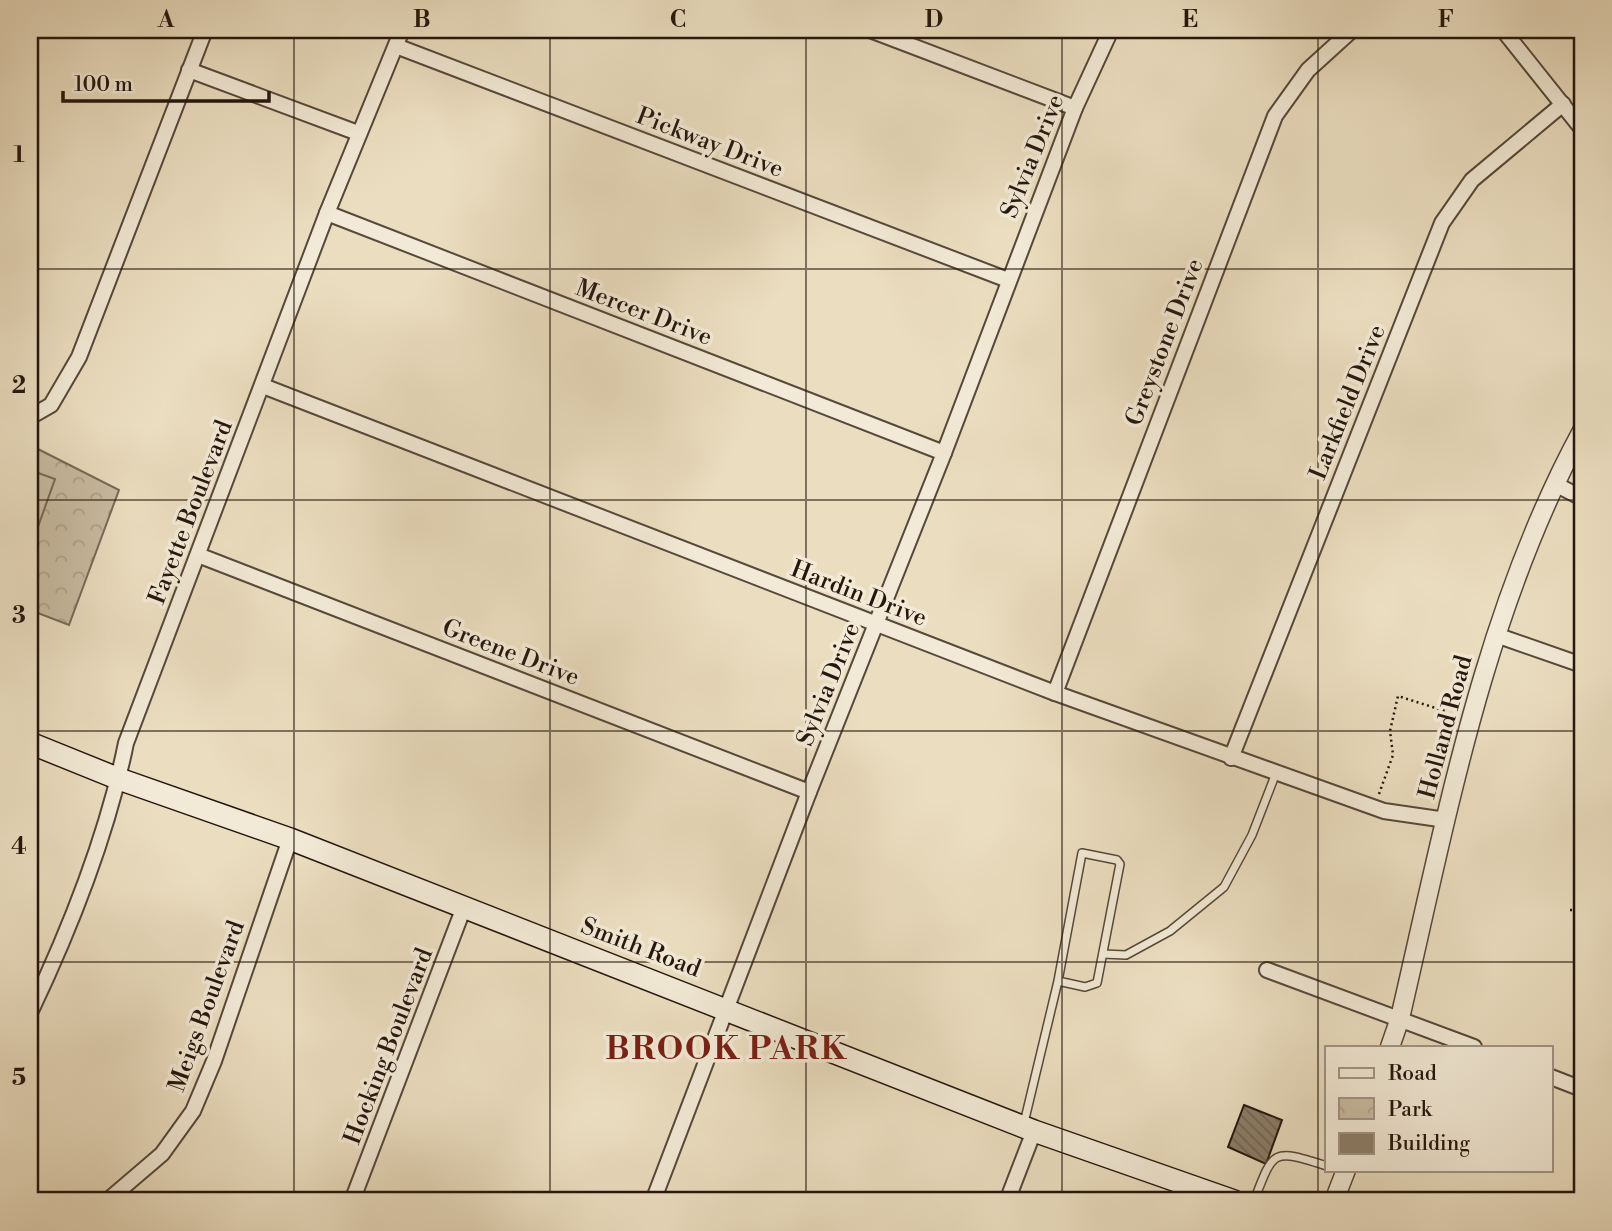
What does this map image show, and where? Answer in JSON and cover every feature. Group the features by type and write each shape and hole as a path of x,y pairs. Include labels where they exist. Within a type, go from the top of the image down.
{"main road":[{"name":"Smith Road","path":"30,743 118,779 290,839 726,1008 1188,1194 1234,1201"}],"street":[{"path":"30,417 51,405 79,357 205,30"},
{"name":"Fayette Boulevard","path":"30,1013 52,967 118,779 126,743 327,213 402,30"},
{"path":"870,30 1074,108"},
{"name":"Sylvia Drive","path":"653,1201 809,792 878,625 1074,108 1111,30"},
{"name":"Greystone Drive","path":"1055,694 1275,116 1308,70 1352,30"},
{"path":"1503,30 1582,129"},
{"name":"Pickway Drive","path":"396,46 1008,280"},
{"path":"189,71 358,133"},
{"name":"Larkfield Drive","path":"1231,758 1442,223 1472,180 1563,104"},
{"name":"Mercer Drive","path":"327,213 944,453"},
{"name":"Hardin Drive","path":"263,386 1055,694 1376,807 1446,820"},
{"name":"Holland Road","path":"1390,1046 1400,1018 1446,820 1496,635 1555,484 1582,431"},
{"path":"1555,484 1582,498"},
{"name":"Greene Drive","path":"198,555 809,792"},
{"path":"1496,635 1582,665"},
{"name":"Meigs Boulevard","path":"107,1201 163,1154 193,1111 214,1060 290,839"},
{"name":"Hocking Boulevard","path":"352,1201 464,906"},
{"path":"1267,970 1471,1046"},
{"path":"1552,1077 1582,1089"},
{"path":"1007,1201 1028,1129"},
{"path":"1334,1201 1342,1172"}],"lane":[{"path":"1103,954 1126,955 1170,931 1224,887 1252,835 1276,773"},
{"path":"1028,1129 1083,853 1120,863 1097,983 1093,986 1058,981"},
{"path":"1254,1201 1267,1167 1275,1157 1286,1153 1325,1165"}],"path":[{"path":"1376,807 1393,755 1390,731 1398,696 1448,712"},
{"path":"1570,910 1582,910"}],"green space":[{"path":"30,445 119,490 69,625 30,610"},
{"path":"30,470 55,479 34,538 30,537"}],"building":[{"path":"1244,1105 1282,1120 1266,1164 1228,1147"}],"district":[{"name":"BROOK PARK","path":"727,1048"}]}
